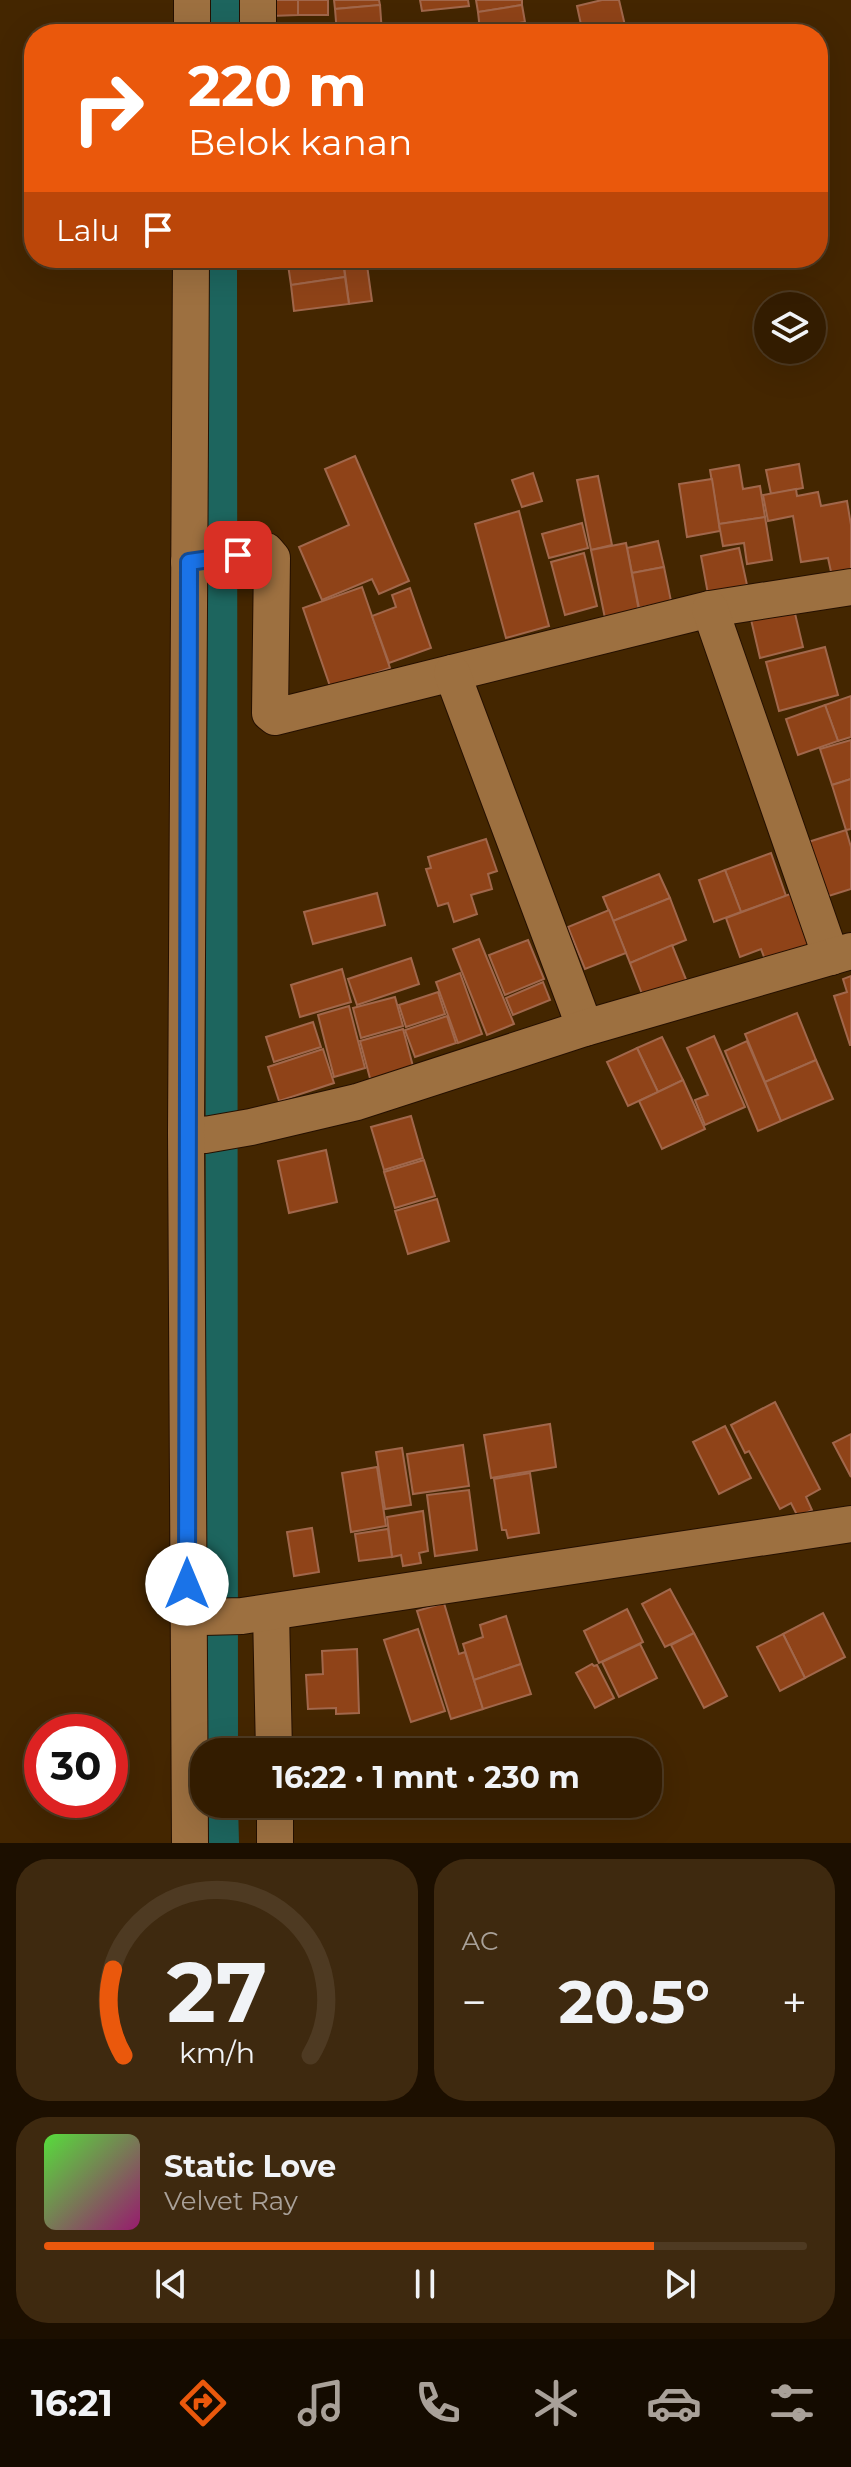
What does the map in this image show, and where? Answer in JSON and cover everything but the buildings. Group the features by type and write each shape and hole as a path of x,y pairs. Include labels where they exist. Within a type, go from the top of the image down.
{"street":[{"path":"192,0 192,24"},
{"path":"258,0 258,24"},
{"path":"190,1843 195,1616 200,561 191,268"},
{"path":"200,561 266,551 272,558 271,716 710,609 851,587"},
{"path":"196,1134 251,1127 357,1102 585,1028 841,954 710,609"},
{"path":"452,673 585,1028"},
{"path":"195,1616 257,1614 851,1524"},
{"path":"257,1614 272,1738"},
{"path":"275,1818 275,1843"}],"waterway":[{"path":"223,0 223,24"},
{"path":"221,268 222,1738"},
{"path":"222,1818 223,1843"}],"route":[{"path":"187,1584 189,562 238,555"}]}
